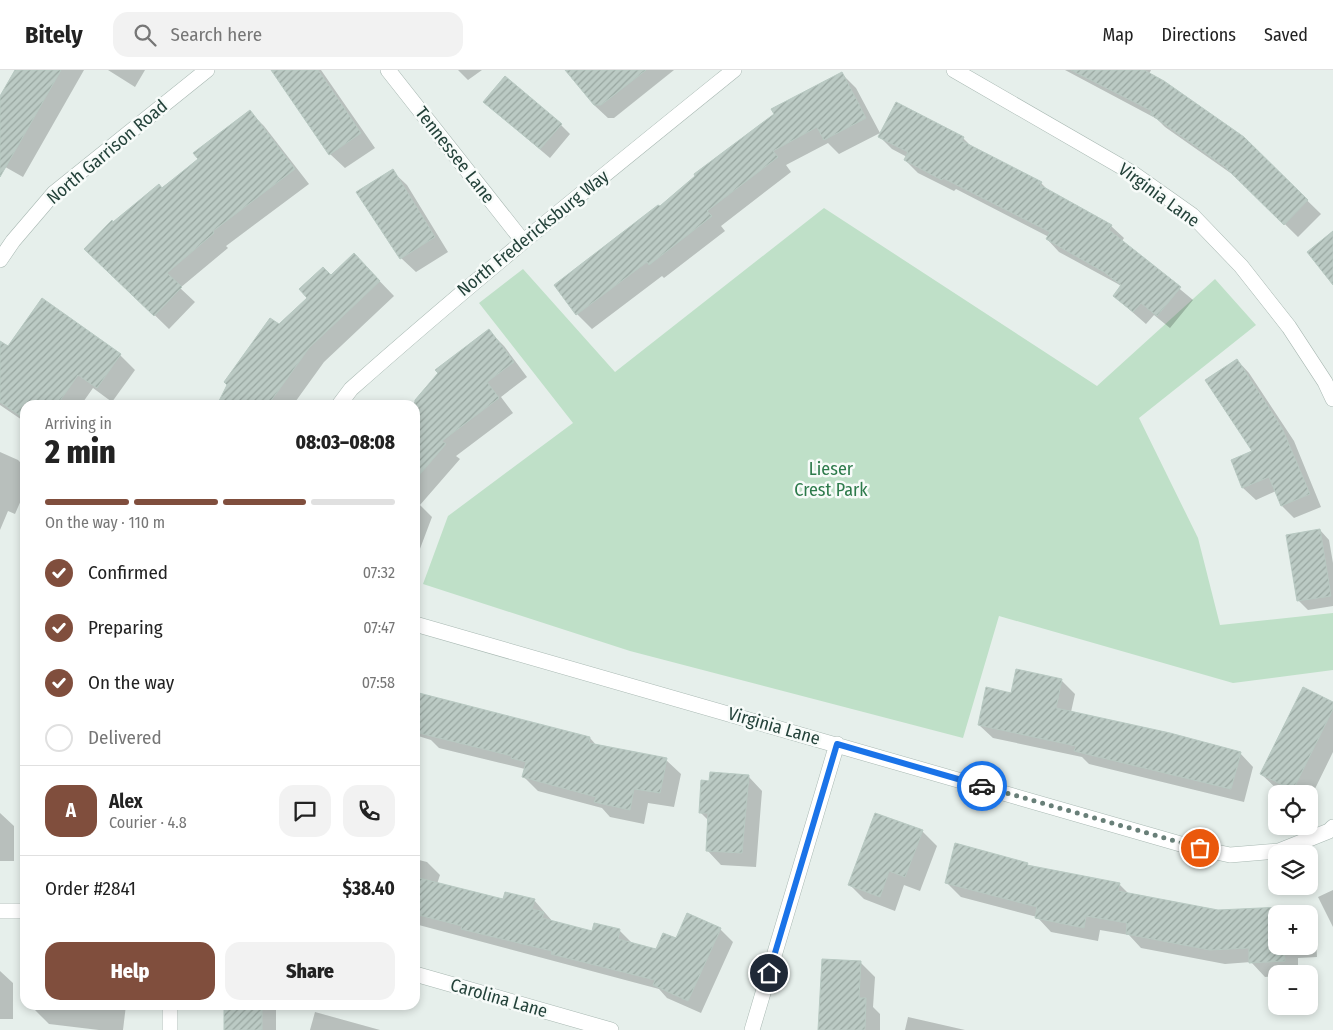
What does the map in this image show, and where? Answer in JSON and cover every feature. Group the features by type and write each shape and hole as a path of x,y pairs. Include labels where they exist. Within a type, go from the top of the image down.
{"street":[{"name":"North Garrison Road","path":"0,260 7,242 54,193 207,70"},
{"name":"Tennessee Lane","path":"388,70 522,240"},
{"name":"North Fredericksburg Way","path":"343,400 351,389 522,240 734,70"},
{"name":"Virginia Lane","path":"954,70 1134,174 1192,215 1241,266 1289,327 1325,382 1333,399"},
{"name":"Virginia Lane","path":"420,625 1184,845 1230,855 1278,850 1329,831 1333,827"},
{"path":"752,1030 837,744"},
{"path":"0,911 20,911"},
{"name":"Carolina Lane","path":"420,975 611,1030"},
{"path":"170,1010 170,1030"}],"green space":[{"name":"Lieser Crest Park","path":"824,208 1097,386 1215,279 1256,325 1139,418 1198,538 1220,625 1333,613 1333,670 1233,683 999,616 963,738 630,651 423,584 448,516 573,423 479,303 523,269 615,372"}],"building":[{"path":"15,70 61,70 0,177 0,96"},
{"path":"271,70 318,70 361,133 329,155"},
{"path":"565,70 646,70 601,105 594,105"},
{"path":"1071,70 1144,70 1164,81 1244,137 1308,200 1284,225 1224,166 1150,114 1152,111"},
{"path":"842,72 866,118 824,140 817,127 773,151 778,157 707,211 712,216 649,265 647,262 576,315 554,285 658,205 660,206 695,176 694,174 774,114 771,109"},
{"path":"505,76 562,124 540,149 483,102"},
{"path":"896,102 964,137 962,141 1042,182 1040,185 1112,225 1109,230 1181,287 1157,316 1141,303 1133,312 1113,296 1121,285 1104,272 1046,239 1050,232 904,160 908,152 878,137"},
{"path":"250,110 295,169 213,231 214,233 167,273 182,287 154,316 84,249 112,220 113,222 159,184 162,188 198,159 193,153"},
{"path":"393,169 435,237 400,259 356,192"},
{"path":"1333,231 1333,285 1307,252"},
{"path":"354,253 380,281 309,348 272,400 220,400 227,385 224,382 270,318 279,324 307,298 299,289 323,267 331,275"},
{"path":"42,298 121,354 97,388 78,375 60,400 20,400 20,416 0,402 0,341 8,346"},
{"path":"489,329 514,362 487,382 499,398 442,441 446,444 420,474 420,400 415,400 438,373 435,370"},
{"path":"1237,359 1282,428 1310,494 1281,506 1269,477 1242,488 1231,460 1252,451 1205,380"},
{"path":"1320,529 1331,596 1297,601 1286,535"},
{"path":"1016,669 1062,679 1056,708 1170,733 1241,752 1231,789 1074,751 1076,746 978,725 986,687 1011,693"},
{"path":"1303,687 1333,702 1333,709 1295,785 1283,785 1260,774"},
{"path":"420,693 590,737 589,743 667,758 660,793 634,789 630,810 594,802 596,797 522,777 526,762 511,758 512,756 420,733"},
{"path":"710,772 749,775 742,853 706,851 708,813 699,813 701,780 709,781"},
{"path":"875,813 923,830 905,877 889,871 880,897 848,885"},
{"path":"955,843 1028,863 1027,865 1120,883 1118,891 1218,910 1268,908 1268,955 1285,955 1285,961 1249,963 1249,948 1210,950 1126,934 1127,923 1086,916 1084,928 1035,918 1037,907 945,883"},
{"path":"420,878 503,899 505,892 535,899 532,909 544,912 542,918 592,931 594,923 620,929 618,939 656,949 663,933 676,938 687,913 721,928 688,1001 653,985 655,980 551,954 552,951 461,929 462,926 420,915"},
{"path":"822,959 861,961 859,998 866,998 865,1030 818,1030"},
{"path":"224,1010 262,1010 262,1030 224,1030"}],"way so far":[{"path":"982,786 1200,848"}],"route":[{"path":"769,973 837,744 982,786"}]}
